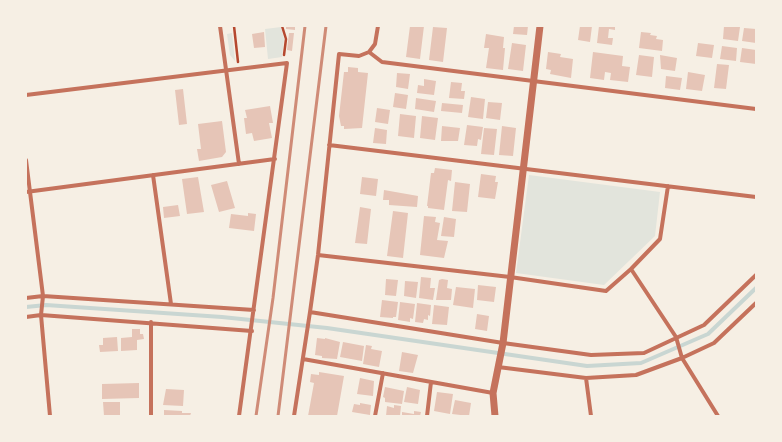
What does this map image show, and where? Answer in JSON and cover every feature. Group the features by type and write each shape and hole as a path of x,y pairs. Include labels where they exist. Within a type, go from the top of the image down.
{"street":[{"path":"220,26 239,164"},
{"path":"294,416 318,255 339,54 359,56 369,52 375,44 378,26"},
{"path":"495,416 493,393 503,343 540,26"},
{"path":"369,52 382,62 756,109"},
{"path":"26,95 287,63 252,331 239,416"},
{"path":"329,145 756,197"},
{"path":"28,192 275,159"},
{"path":"26,160 28,192 43,296 41,315 50,416"},
{"path":"153,175 170,304"},
{"path":"318,255 510,276 606,290 631,269 660,240 668,186"},
{"path":"631,269 676,337 682,358 718,416"},
{"path":"310,312 503,343 591,354 644,353 704,325 756,275"},
{"path":"26,298 43,296 254,310"},
{"path":"498,367 586,378 636,375 682,358 714,343 756,303"},
{"path":"26,317 41,315 151,322 252,331"},
{"path":"151,322 151,416"},
{"path":"303,359 493,393"},
{"path":"375,416 383,373"},
{"path":"586,378 591,416"},
{"path":"426,416 431,382"}],"path":[{"path":"234,26 239,68"},
{"path":"282,26 286,39 283,63"}],"shaded area":[{"path":"281,27 284,39 282,57 268,59 265,29"},
{"path":"232,33 235,61 230,55 227,34"},
{"path":"529,175 660,192 655,236 604,285 516,273"}],"building":[{"path":"286,26 295,26 295,30 286,29"},
{"path":"410,26 424,26 420,59 406,57"},
{"path":"514,26 528,26 527,35 513,34"},
{"path":"580,26 592,26 590,42 578,40"},
{"path":"599,26 615,26 615,30 609,29 608,38 613,38 612,45 597,43"},
{"path":"724,26 740,27 738,41 723,39"},
{"path":"433,27 447,28 443,62 429,60"},
{"path":"744,28 756,29 756,43 742,41"},
{"path":"264,32 265,47 254,48 252,34"},
{"path":"641,32 651,33 650,35 657,36 656,39 663,40 662,51 639,48"},
{"path":"289,33 294,33 292,51 287,50"},
{"path":"486,34 504,37 503,48 505,48 503,70 486,68 489,48 484,48"},
{"path":"512,43 526,45 523,71 508,69"},
{"path":"698,43 714,45 712,58 696,56"},
{"path":"722,46 737,48 736,61 720,59"},
{"path":"742,48 756,50 756,64 740,62"},
{"path":"548,52 561,54 560,57 573,59 571,78 550,74 551,70 546,69"},
{"path":"593,52 623,56 622,66 630,67 628,82 610,80 611,73 605,72 604,80 590,78"},
{"path":"639,55 654,57 652,77 636,75"},
{"path":"660,55 677,58 675,71 661,69"},
{"path":"717,64 729,65 726,89 714,88"},
{"path":"348,67 358,68 358,72 368,73 362,128 344,129 344,126 341,126 339,116 344,72 348,72"},
{"path":"688,72 705,75 702,91 686,89"},
{"path":"397,73 410,74 408,89 396,87"},
{"path":"666,76 682,78 680,90 665,88"},
{"path":"424,79 436,81 434,95 417,93 418,85 424,86"},
{"path":"451,82 462,83 461,91 465,91 464,99 449,98"},
{"path":"183,89 187,124 179,125 175,90"},
{"path":"395,93 408,95 406,109 393,107"},
{"path":"471,97 485,99 483,119 468,117"},
{"path":"416,98 436,101 434,112 415,109"},
{"path":"488,102 502,103 500,120 486,118"},
{"path":"442,103 463,105 462,113 441,111"},
{"path":"270,106 273,123 269,123 272,138 254,141 252,133 246,134 244,118 247,118 245,110"},
{"path":"377,108 390,110 388,124 375,122"},
{"path":"400,114 416,116 414,138 398,136"},
{"path":"422,116 438,118 435,140 420,138"},
{"path":"222,121 226,152 222,157 199,161 197,149 201,149 198,124"},
{"path":"467,125 483,127 481,140 478,139 477,146 464,145"},
{"path":"442,126 460,128 458,141 441,141"},
{"path":"502,126 516,128 513,156 499,155"},
{"path":"375,128 387,130 386,144 373,143"},
{"path":"484,128 497,129 494,155 481,154"},
{"path":"435,168 452,170 451,181 448,180 444,210 428,208 427,206 431,173 434,173"},
{"path":"481,174 496,176 495,182 498,182 495,199 478,197"},
{"path":"198,177 204,212 187,214 182,179"},
{"path":"362,177 378,179 376,196 360,194"},
{"path":"227,181 235,208 219,212 211,185"},
{"path":"455,182 470,184 467,212 452,211"},
{"path":"384,190 418,196 417,207 389,205 389,200 383,200"},
{"path":"178,205 180,216 164,218 163,207"},
{"path":"360,207 371,209 367,244 355,243"},
{"path":"393,211 408,213 403,258 387,256"},
{"path":"248,213 256,214 254,231 229,228 231,214 248,216"},
{"path":"424,216 436,217 435,222 440,223 437,240 448,241 444,258 420,255"},
{"path":"444,217 456,219 454,237 441,236"},
{"path":"421,277 431,278 430,288 435,288 433,300 419,298"},
{"path":"386,279 398,280 396,296 385,295"},
{"path":"439,280 448,280 447,288 452,289 451,300 436,300"},
{"path":"405,281 418,282 416,298 404,296"},
{"path":"478,285 496,287 494,302 477,300"},
{"path":"456,287 475,289 473,308 453,305"},
{"path":"382,300 398,302 396,317 380,317"},
{"path":"400,302 415,304 413,319 410,318 410,322 398,320"},
{"path":"417,303 431,305 430,316 428,315 428,320 424,319 423,323 415,322"},
{"path":"434,305 449,307 447,325 432,324"},
{"path":"477,314 489,316 487,331 475,329"},
{"path":"132,329 140,329 140,334 143,334 144,339 137,340 137,350 121,351 121,338 132,337"},
{"path":"117,337 118,351 100,352 99,345 103,345 103,338"},
{"path":"317,338 325,338 340,342 337,359 322,358 322,356 315,355"},
{"path":"343,342 364,346 362,361 340,357"},
{"path":"366,345 372,346 371,349 382,351 379,367 363,364"},
{"path":"402,352 418,355 413,373 399,371"},
{"path":"319,372 344,376 337,416 308,416 314,383 310,382 311,374 319,375"},
{"path":"360,378 374,381 373,396 357,394"},
{"path":"139,383 139,398 102,399 102,384"},
{"path":"385,387 404,391 402,404 385,402 385,398 383,397"},
{"path":"407,387 420,390 418,404 404,402"},
{"path":"166,389 184,390 183,406 163,405"},
{"path":"437,392 453,394 450,414 434,411"},
{"path":"455,400 471,403 469,416 452,414"},
{"path":"103,402 120,402 120,416 104,416"},
{"path":"360,403 371,405 370,415 352,412 354,404 360,405"},
{"path":"394,405 401,406 400,416 386,416 387,406 394,408"},
{"path":"164,410 191,413 190,416 164,416"},
{"path":"414,411 421,412 420,416 402,416 402,412 414,414"}],"waterway":[{"path":"26,307 46,305 222,317 327,328 587,366 641,363 708,334 756,288"}],"railway":[{"path":"256,416 273,298 305,26"},
{"path":"278,416 326,26"}]}
